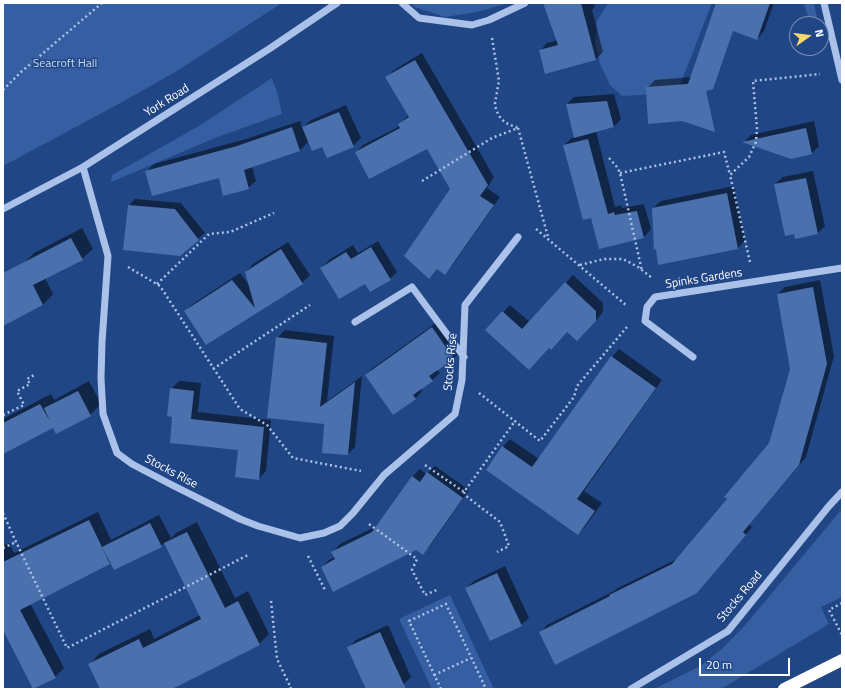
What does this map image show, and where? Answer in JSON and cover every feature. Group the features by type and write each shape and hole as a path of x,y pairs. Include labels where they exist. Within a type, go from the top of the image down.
{"highway":[{"path":"784,689 842,660"}],"street":[{"name":"York Road","path":"3,210 83,167 269,49 337,3"},
{"path":"402,3 419,18 472,25 489,20 525,3"},
{"path":"824,3 841,76"},
{"name":"Stocks Rise","path":"83,167 108,256 101,378 103,414 117,453 132,464 172,486 240,520 300,538 324,533 340,526 353,514 384,475 455,414 462,380 465,305 518,237"},
{"name":"Spinks Gardens","path":"645,321 646,307 655,297 842,268"},
{"path":"355,322 412,287 464,357"},
{"path":"645,321 693,358"},
{"name":"Stocks Road","path":"631,689 728,631 842,492"}],"path":[{"path":"3,90 21,72 102,3"},
{"path":"489,20 499,81 495,104 496,110 501,119 518,128"},
{"path":"730,175 749,157 756,142 757,129 753,81 841,76"},
{"path":"422,181 492,138 518,128"},
{"path":"518,128 548,238"},
{"path":"620,173 724,152 754,282"},
{"path":"609,158 620,173 642,271"},
{"path":"157,284 210,234 230,232 274,213"},
{"path":"518,237 537,228 645,321"},
{"path":"108,256 160,286 240,409 266,425 294,458 384,475"},
{"path":"579,265 604,259 623,259 663,286 670,295"},
{"path":"213,369 310,306"},
{"path":"462,380 540,440 574,397 577,386 637,314"},
{"path":"3,415 24,405 17,391 30,384 27,379 36,374"},
{"path":"464,492 515,421"},
{"path":"408,454 464,492 466,496 500,522 509,546 496,552"},
{"path":"3,513 67,648 248,555"},
{"path":"353,514 418,559 412,570 425,595 439,589"},
{"path":"300,538 325,590"},
{"path":"3,548 16,542"},
{"path":"271,601 277,659 291,688 289,689"},
{"path":"842,603 829,610 842,635"},
{"path":"441,689 409,621 446,604 486,689"},
{"path":"434,675 471,658"}],"green space":[{"name":"Seacroft Hall","path":"3,3 282,3 177,71 3,166"},
{"path":"410,3 509,3 477,12 445,17 415,7"},
{"path":"608,3 712,3 677,93 622,96 610,85 600,64 595,43 597,21"},
{"path":"804,3 814,3 816,16 808,16"},
{"path":"272,78 282,114 215,138 111,182 112,175 199,126"},
{"path":"842,509 842,597 821,607 829,624 721,689 654,689 700,666 722,649 747,623"},
{"path":"450,595 494,689 432,689 399,619"}],"building":[{"path":"543,3 581,3 596,60 545,74 539,50 558,45"},
{"path":"716,3 770,3 757,40 733,31 713,89 706,91 715,132 682,121 648,124 646,87 688,84"},
{"path":"415,60 488,185 480,196 494,205 445,275 437,269 429,279 404,256 450,189 427,149 369,179 355,152 400,128 398,124 409,117 385,77"},
{"path":"607,101 614,127 574,138 566,104"},
{"path":"339,112 354,147 327,158 322,147 312,151 302,127"},
{"path":"292,127 300,151 244,170 249,189 223,196 219,178 152,196 145,171 237,146"},
{"path":"806,128 812,154 791,159 742,142"},
{"path":"588,139 608,214 614,212 615,215 637,211 644,238 599,249 591,218 583,220 563,145"},
{"path":"806,178 818,234 795,239 794,234 785,236 774,184"},
{"path":"727,193 738,249 658,265 656,249 654,250 652,208"},
{"path":"128,205 175,209 199,240 180,256 123,250"},
{"path":"71,238 83,260 33,285 43,305 3,326 3,273"},
{"path":"371,247 391,280 370,292 365,284 339,299 320,268 346,252 351,259"},
{"path":"281,249 303,284 206,345 184,311 232,280 255,308 245,272"},
{"path":"565,282 596,311 596,321 577,341 567,332 551,350 549,348 529,370 485,330 502,311 522,329"},
{"path":"813,287 827,364 799,465 743,532 746,535 697,593 555,665 539,632 672,564 727,499 724,497 769,443 790,369 777,294"},
{"path":"432,327 454,359 429,376 433,381 413,395 416,399 393,415 365,375"},
{"path":"276,337 327,343 320,407 355,382 348,455 322,453 324,424 267,418"},
{"path":"611,356 656,388 577,499 595,511 578,535 486,470 502,446 532,467"},
{"path":"170,388 194,391 191,419 264,427 259,480 235,477 238,450 170,443 172,417 167,416"},
{"path":"78,391 91,416 56,434 53,428 3,454 3,423 40,404 50,421 44,408"},
{"path":"427,472 463,498 423,555 416,550 333,592 321,567 335,559 331,552 372,532 412,476 420,482"},
{"path":"89,520 110,564 20,610 56,678 33,689 3,630 3,562"},
{"path":"150,523 162,547 114,570 102,547"},
{"path":"187,532 225,608 238,601 260,645 172,689 100,689 88,664 139,639 143,648 201,619 164,543"},
{"path":"497,573 522,626 490,641 465,588"},
{"path":"380,632 406,689 366,689 359,674 347,647"}]}
